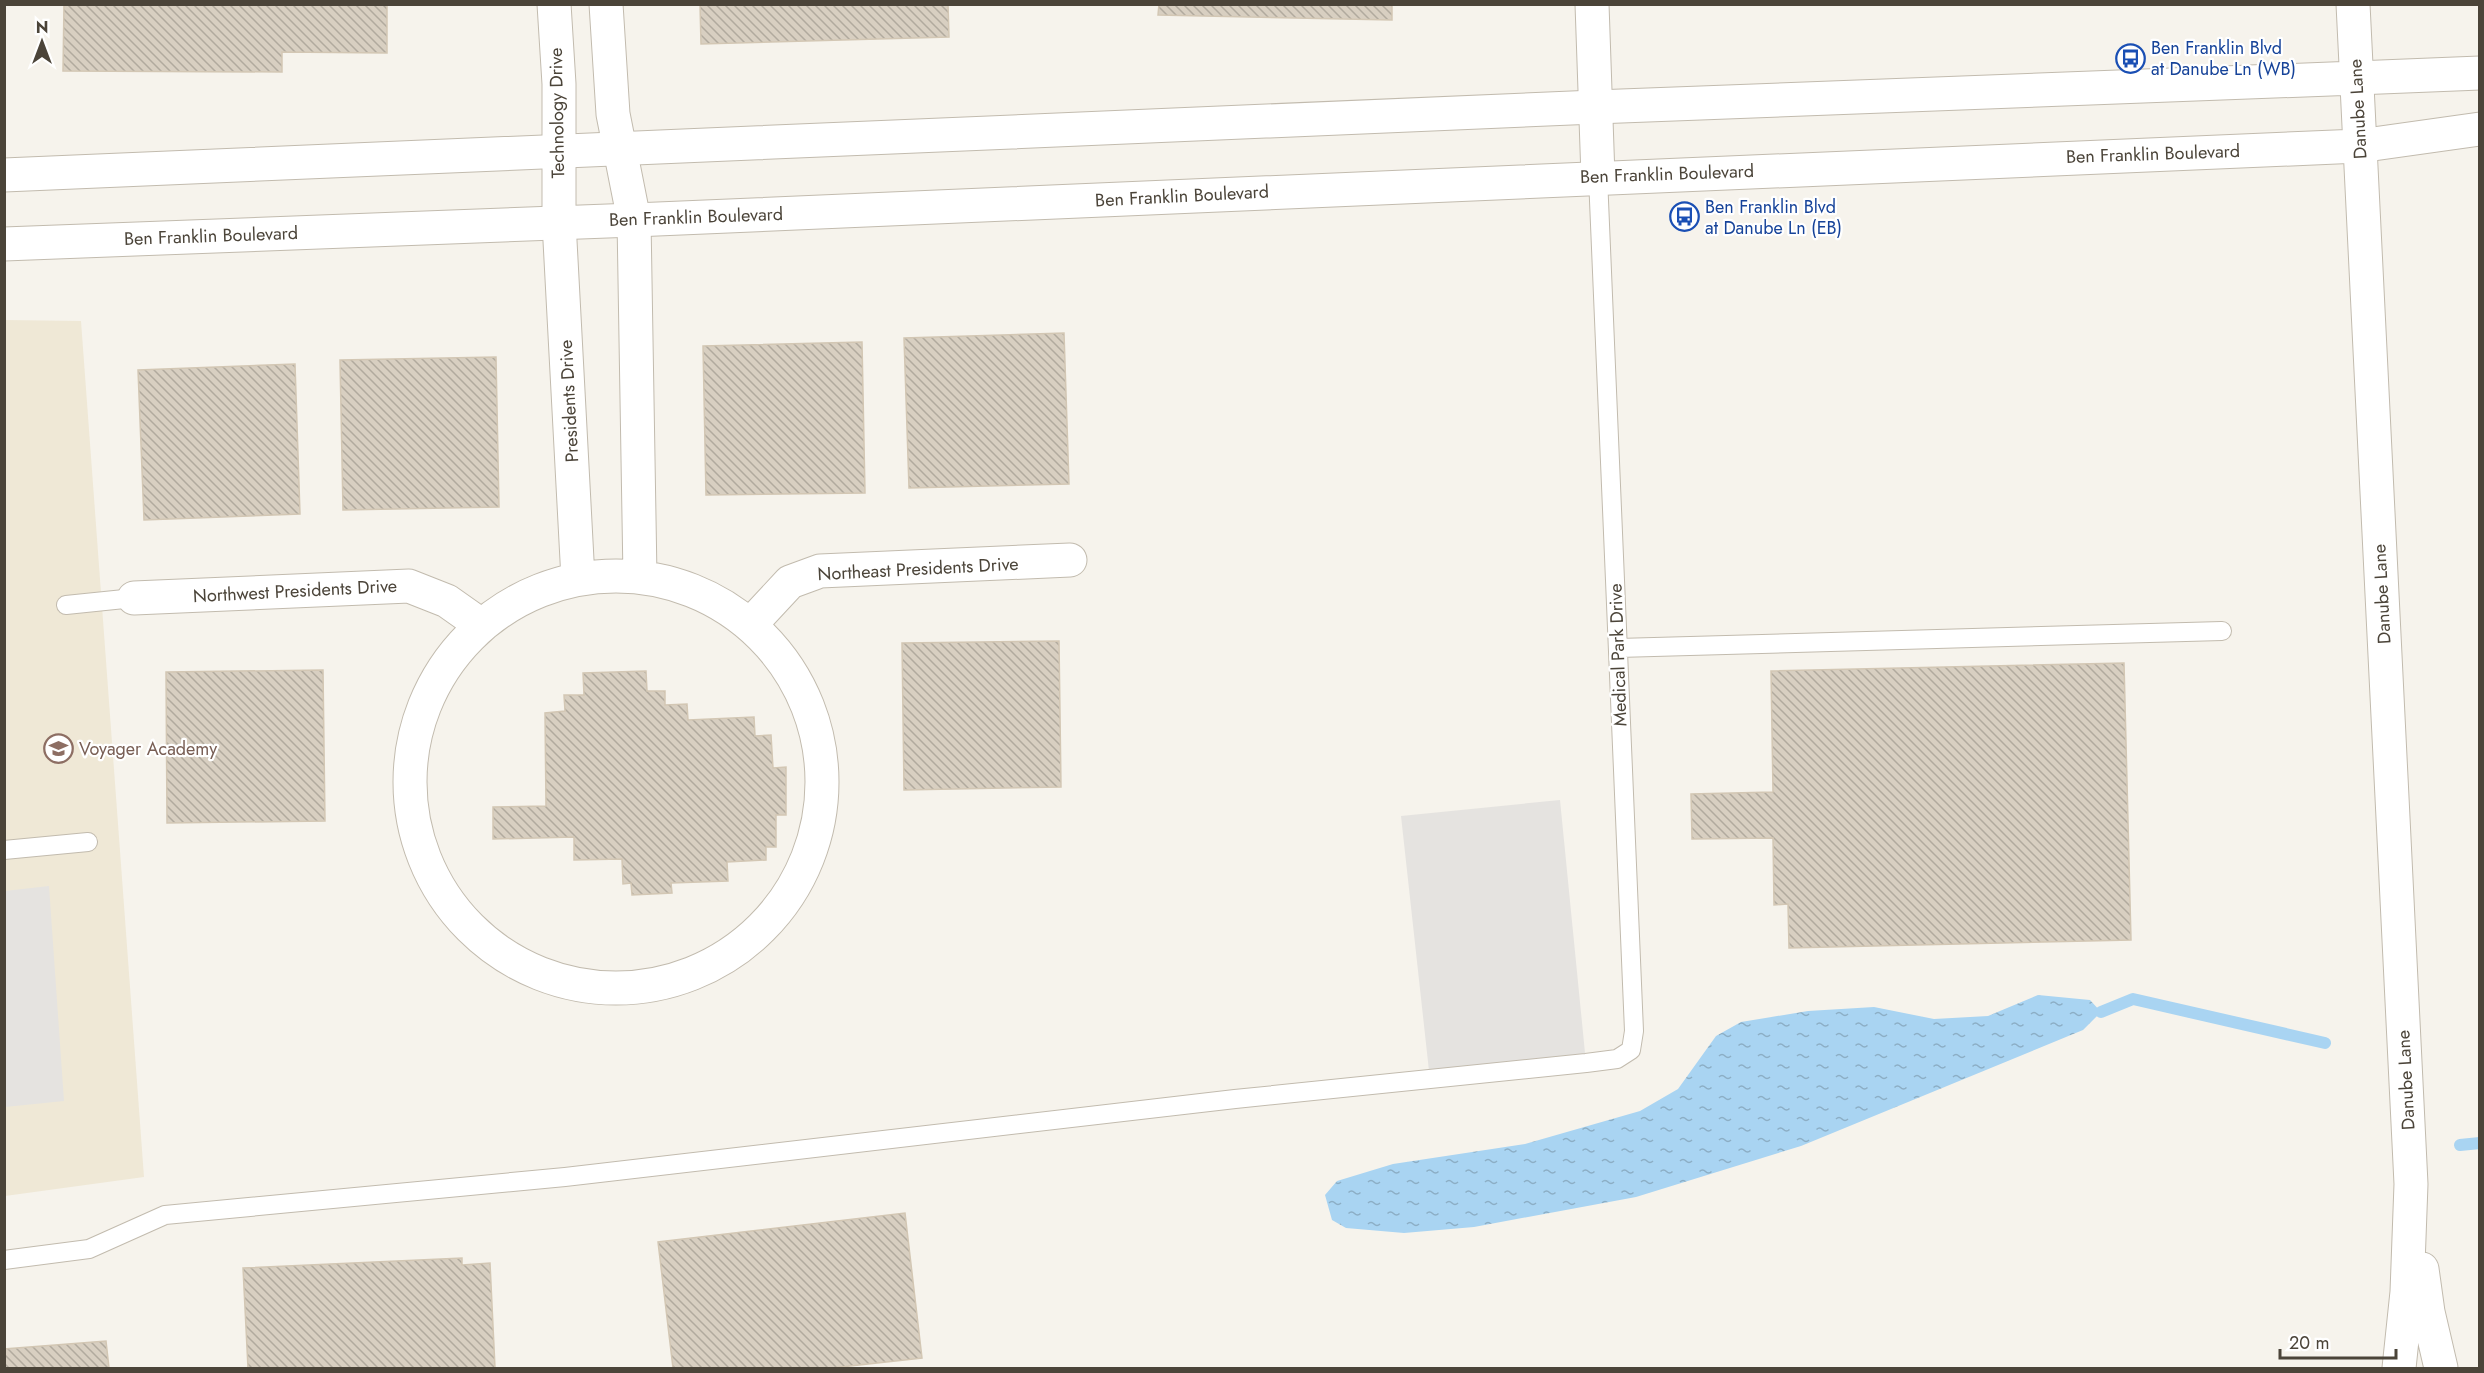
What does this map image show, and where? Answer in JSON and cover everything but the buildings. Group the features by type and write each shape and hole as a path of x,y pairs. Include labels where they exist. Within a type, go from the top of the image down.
{"street":[{"name":"Technology Drive","path":"554,4 559,84 559,222"},
{"path":"606,4 614,114 634,220 640,577"},
{"name":"Medical Park Drive","path":"1592,4 1598,177"},
{"name":"Danube Lane","path":"2353,4 2410,1184 2407,1292 2399,1368"},
{"path":"4,175 622,150 1595,106 2480,73"},
{"name":"Ben Franklin Boulevard","path":"4,244 634,220 2359,146 2480,129"},
{"name":"Presidents Drive","path":"559,222 579,579"},
{"name":"Northeast Presidents Drive","path":"750,625 790,582 820,571 1070,560"},
{"path":"609,576 640,577 679,586 717,602 750,625 783,660 807,702 820,747 823,796 814,842 795,886 766,925 729,955 687,977 640,988 592,988 545,977 502,956 465,925 436,887 417,843 408,796 411,748 424,702 448,661 481,625 510,604 543,589 579,579 609,576"},
{"name":"Northwest Presidents Drive","path":"134,598 409,586 447,602 481,625"},
{"name":"Danube Lane","path":"2410,1184 2428,1312 2441,1368"}],"lane":[{"name":"Medical Park Drive","path":"4,1260 89,1249 165,1215 566,1177 1234,1099 1617,1059 1631,1050 1634,1031 1598,177"},
{"path":"66,605 134,598"},
{"path":"1618,648 2222,631"},
{"path":"4,850 88,842"}],"shaded area":[{"name":"Voyager Academy","path":"4,320 81,321 144,1177 5,1196"},
{"path":"1560,800 1586,1063 1430,1080 1401,816"},
{"path":"49,886 64,1101 5,1107 5,891"}],"water":[{"path":"2038,995 2090,1000 2101,1012 2083,1030 1801,1146 1636,1197 1474,1227 1404,1233 1346,1228 1332,1220 1325,1195 1337,1181 1393,1164 1525,1144 1640,1111 1678,1089 1716,1036 1741,1022 1808,1011 1874,1007 1934,1019 1988,1016"}],"waterway":[{"path":"2101,1012 2133,999 2325,1043"},
{"path":"2460,1145 2480,1143"}],"place":[{"name":"Ben Franklin Blvd at Danube Ln (WB)","path":"2130,58"},
{"name":"Ben Franklin Blvd at Danube Ln (EB)","path":"1684,217"},
{"name":"Voyager Academy","path":"58,749"}]}
